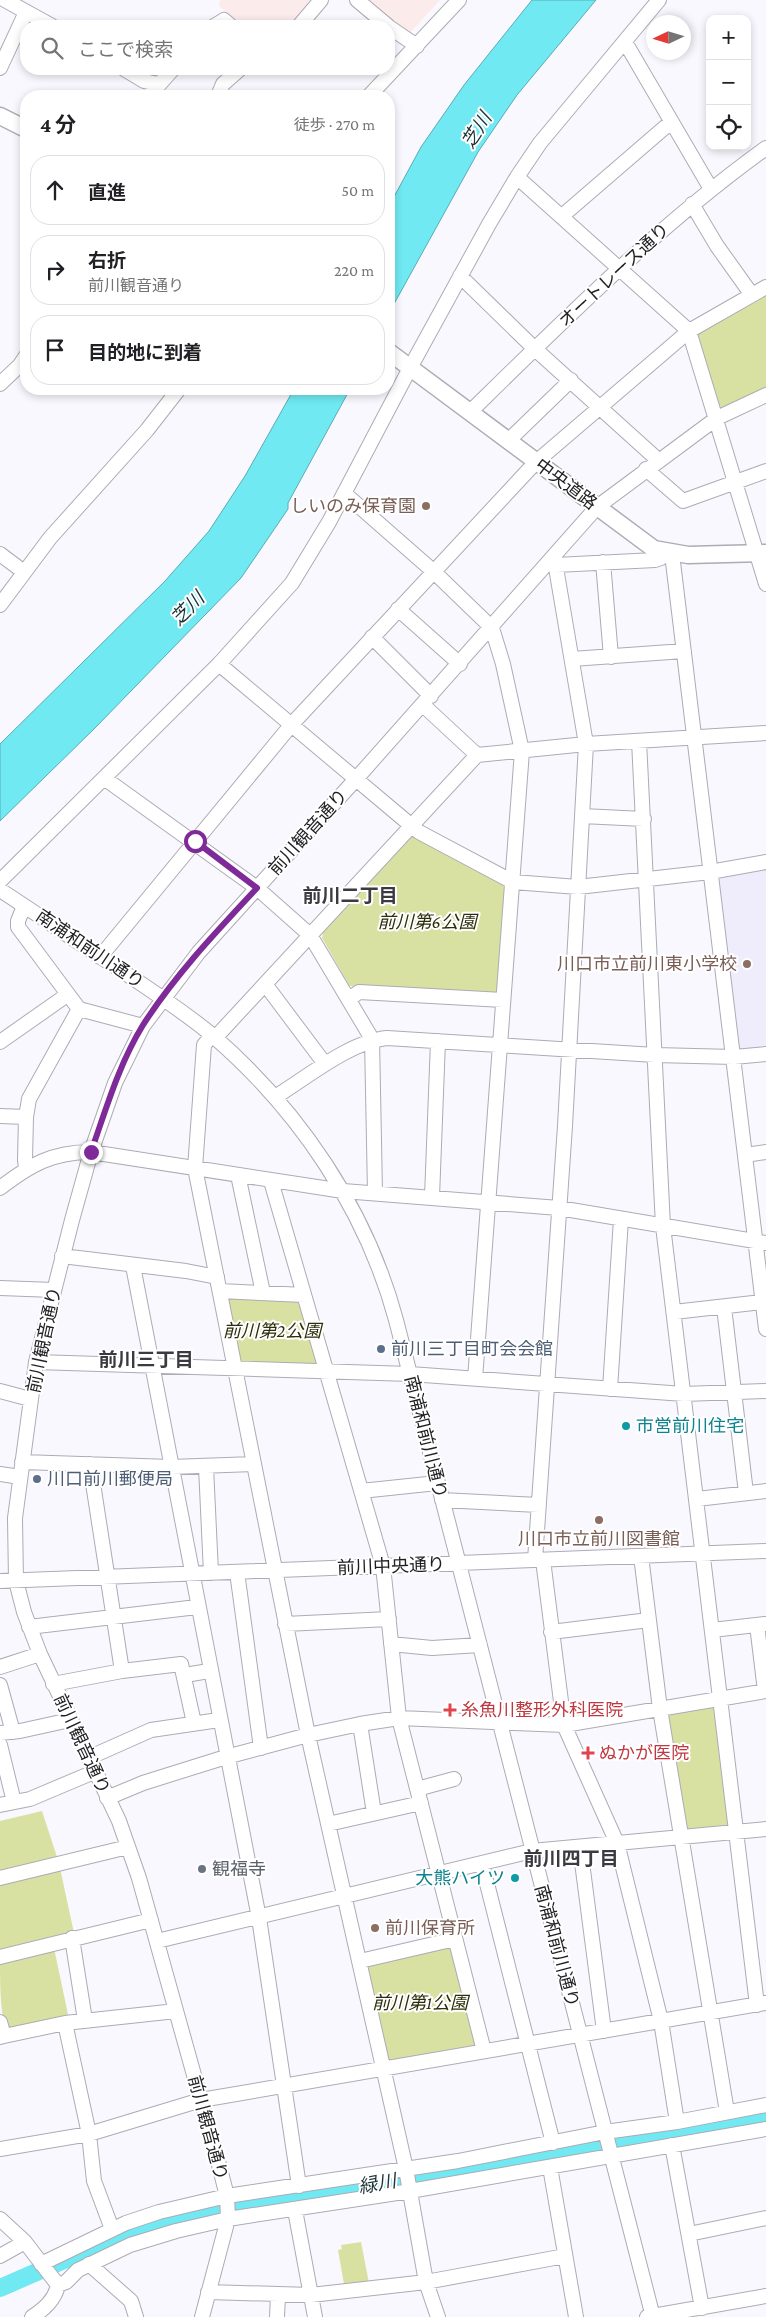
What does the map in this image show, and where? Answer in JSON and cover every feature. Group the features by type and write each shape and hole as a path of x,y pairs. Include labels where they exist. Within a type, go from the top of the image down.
{"main road":[{"path":"0,116 20,126"},
{"name":"中央道路","path":"399,360 646,544 667,553 762,554"}],"street":[{"path":"5,0 41,20"},
{"path":"304,20 321,0"},
{"path":"358,0 381,20"},
{"path":"395,69 459,0"},
{"path":"399,360 460,276 517,177 540,143 659,0"},
{"path":"22,20 26,12"},
{"path":"0,68 20,25"},
{"path":"395,31 417,46"},
{"path":"625,42 710,189"},
{"path":"134,75 144,81 158,84"},
{"path":"154,90 167,75"},
{"path":"220,90 223,84 233,75"},
{"path":"375,90 389,75"},
{"path":"562,216 671,122"},
{"name":"オートレース通り","path":"470,412 619,267 710,189 766,148"},
{"path":"517,177 689,330 736,481 762,554 766,584"},
{"path":"692,204 717,246 752,295"},
{"path":"460,276 535,349 601,406 658,460"},
{"path":"100,957 292,724 536,462 689,330 766,287"},
{"path":"0,384 20,365"},
{"path":"508,441 571,380"},
{"path":"0,605 61,526 147,430 174,395"},
{"path":"0,881 219,664 292,583 329,522 344,493 385,395"},
{"name":"前川観音通り","path":"228,2208 201,2100 157,1941 128,1847 108,1798 94,1772 40,1654 29,1627 16,1581 15,1518 36,1362 62,1256 91,1152 116,1082 142,1026 198,952 555,561 597,507 717,418 766,395"},
{"path":"646,469 683,501 766,471"},
{"path":"344,493 433,571 492,628 503,664 522,751 475,1379"},
{"path":"677,2122 661,2021 617,1843 564,1725 539,1560 539,1505 559,1208 586,744 555,561 655,560 667,553 684,651 745,1155 761,1242 762,1302 766,1329"},
{"path":"0,554 24,572"},
{"path":"603,562 610,657"},
{"path":"398,609 460,664"},
{"path":"372,637 477,755"},
{"path":"572,659 684,651"},
{"path":"219,664 292,724 411,827 513,882 578,887 710,872 766,862"},
{"path":"438,2317 426,2282 406,2170 384,2068 308,1735 195,1168 204,1045 265,984 477,755 586,744 694,739 766,733"},
{"path":"0,2149 89,2134 201,2100 762,2004 736,1832 663,1226 639,741"},
{"path":"104,778 195,841 257,888 310,935 372,1039 375,1193"},
{"path":"582,816 644,820"},
{"name":"南浦和前川通り","path":"0,890 163,998 213,1037 275,1097 300,1128 343,1191 370,1245 383,1280 410,1374 611,2155"},
{"path":"24,906 18,921 18,927 78,1009 142,1026"},
{"path":"265,984 325,1064"},
{"path":"349,999 360,992 502,1000"},
{"path":"0,1042 67,995"},
{"path":"26,1168 26,1116 29,1099 78,1009"},
{"path":"275,1097 325,1064 372,1039 387,1038 734,1058 766,1054"},
{"path":"432,1197 438,1041"},
{"path":"0,1116 26,1116"},
{"path":"0,1188 26,1168 55,1156 91,1152 343,1191 559,1208 761,1242"},
{"path":"745,1155 766,1152"},
{"path":"238,1175 262,1294"},
{"path":"271,1180 383,1566 399,1718 484,2051"},
{"path":"610,1389 621,1219"},
{"path":"62,1256 186,1271 217,1277"},
{"path":"133,1266 150,1365 258,1918 300,2186"},
{"path":"0,1288 54,1290"},
{"path":"220,1291 304,1295"},
{"path":"674,1312 762,1302"},
{"path":"724,1307 746,1493"},
{"path":"36,1362 410,1374 684,1394 766,1390"},
{"path":"0,1392 30,1400"},
{"path":"22,1462 170,1467 254,1464"},
{"path":"90,1464 122,1671"},
{"path":"206,1466 211,1572"},
{"path":"0,1474 20,1477"},
{"path":"361,1491 437,1483"},
{"path":"697,1499 766,1491"},
{"path":"442,1500 539,1505"},
{"name":"前川中央通り","path":"0,1581 766,1551"},
{"path":"641,1556 660,1709 727,2112"},
{"path":"237,1572 261,1748"},
{"path":"29,1627 197,1607"},
{"path":"286,1624 389,1619"},
{"path":"551,1632 649,1620"},
{"path":"108,1798 143,1783 226,1758 308,1735 360,1724 399,1718 564,1725 765,1691 761,1624 712,1630"},
{"path":"391,1644 432,1648 480,1646"},
{"path":"0,1667 40,1654"},
{"path":"53,1684 122,1671 181,1664 185,1675 194,1723"},
{"path":"185,1675 209,1671"},
{"path":"0,1685 7,1732 70,1720"},
{"path":"88,1758 151,1730 219,1720"},
{"path":"360,1724 374,1813"},
{"path":"0,1745 7,1803 30,1799 94,1772"},
{"path":"328,1824 374,1813 454,1780"},
{"path":"157,1941 532,1851 766,1829"},
{"path":"0,1878 128,1847"},
{"path":"580,1847 604,2031"},
{"path":"482,1864 553,2142"},
{"path":"0,1957 151,1920"},
{"path":"72,1938 85,2020"},
{"path":"360,1962 455,1939"},
{"path":"0,2022 2,2036 85,2020 176,2011"},
{"path":"65,2023 89,2134 94,2181 112,2229"},
{"path":"32,2317 44,2310 52,2299 58,2285 89,2264 130,2245 176,2231 228,2208 300,2186 406,2170 553,2142 606,2135 766,2106"},
{"path":"44,2268 112,2229 159,2212 228,2208 295,2210 766,2129"},
{"path":"672,2145 702,2308"},
{"path":"611,2155 651,2317 766,2296"},
{"path":"550,2167 576,2317"},
{"path":"202,2317 228,2208"},
{"path":"295,2210 315,2317"},
{"path":"689,2234 766,2218"},
{"path":"0,2219 25,2242 58,2285"},
{"path":"0,2256 25,2242"},
{"path":"208,2292 311,2296 426,2282 565,2256"},
{"path":"89,2264 131,2301 136,2317"},
{"path":"277,2317 278,2295"}],"shaded area":[{"path":"220,0 310,0 303,12 295,20 236,20 219,6"},
{"path":"368,0 440,0 409,34 395,24 395,20 391,20"},
{"name":"川口市立前川東小学校","path":"766,867 766,1049 742,1052 738,1048 718,880 722,876"}],"green space":[{"path":"766,296 766,388 723,408 717,404 697,339 698,334"},
{"name":"前川第6公園","path":"409,836 417,837 504,884 507,888 499,990 494,995 355,988 349,985 322,938 324,929"},
{"name":"前川第2公園","path":"226,1298 301,1300 318,1360 314,1366 246,1364 239,1359"},
{"path":"712,1704 717,1710 730,1822 725,1828 688,1831 682,1825 664,1717 670,1711"},
{"path":"42,1811 58,1860 0,1873 0,1821"},
{"path":"60,1868 74,1933 0,1953 0,1882"},
{"name":"前川第1公園","path":"448,1945 454,1949 478,2045 393,2065 387,2061 366,1971 371,1963"},
{"path":"54,1948 69,2019 7,2030 2,2008 0,1962"},
{"path":"361,2242 369,2283 344,2284 338,2250 342,2249 341,2245"}],"water":[{"name":"芝川","path":"532,0 596,0 517,95 478,152 395,302 395,195 421,147 464,85"},
{"name":"芝川","path":"291,395 347,395 288,503 288,509 241,578 94,729 0,821 0,744 165,581 209,531 245,476"}],"waterway":[{"name":"緑川","path":"0,2288 112,2239 155,2224 220,2209 428,2177 766,2117"}],"place":[{"name":"しいのみ保育園","path":"426,506"},
{"name":"川口市立前川東小学校","path":"747,964"},
{"name":"前川三丁目町会会館","path":"381,1349"},
{"name":"市営前川住宅","path":"626,1426"},
{"name":"川口前川郵便局","path":"37,1479"},
{"name":"川口市立前川図書館","path":"599,1520"},
{"name":"糸魚川整形外科医院","path":"450,1710"},
{"name":"ぬかが医院","path":"588,1753"},
{"name":"観福寺","path":"202,1869"},
{"name":"大熊ハイツ","path":"515,1878"},
{"name":"前川保育所","path":"375,1928"}],"district":[{"name":"前川二丁目","path":"350,895"},
{"name":"前川三丁目","path":"146,1359"},
{"name":"前川四丁目","path":"571,1858"}],"route":[{"path":"91,1152 116,1082 142,1026 198,952 257,888 195,841"}]}
